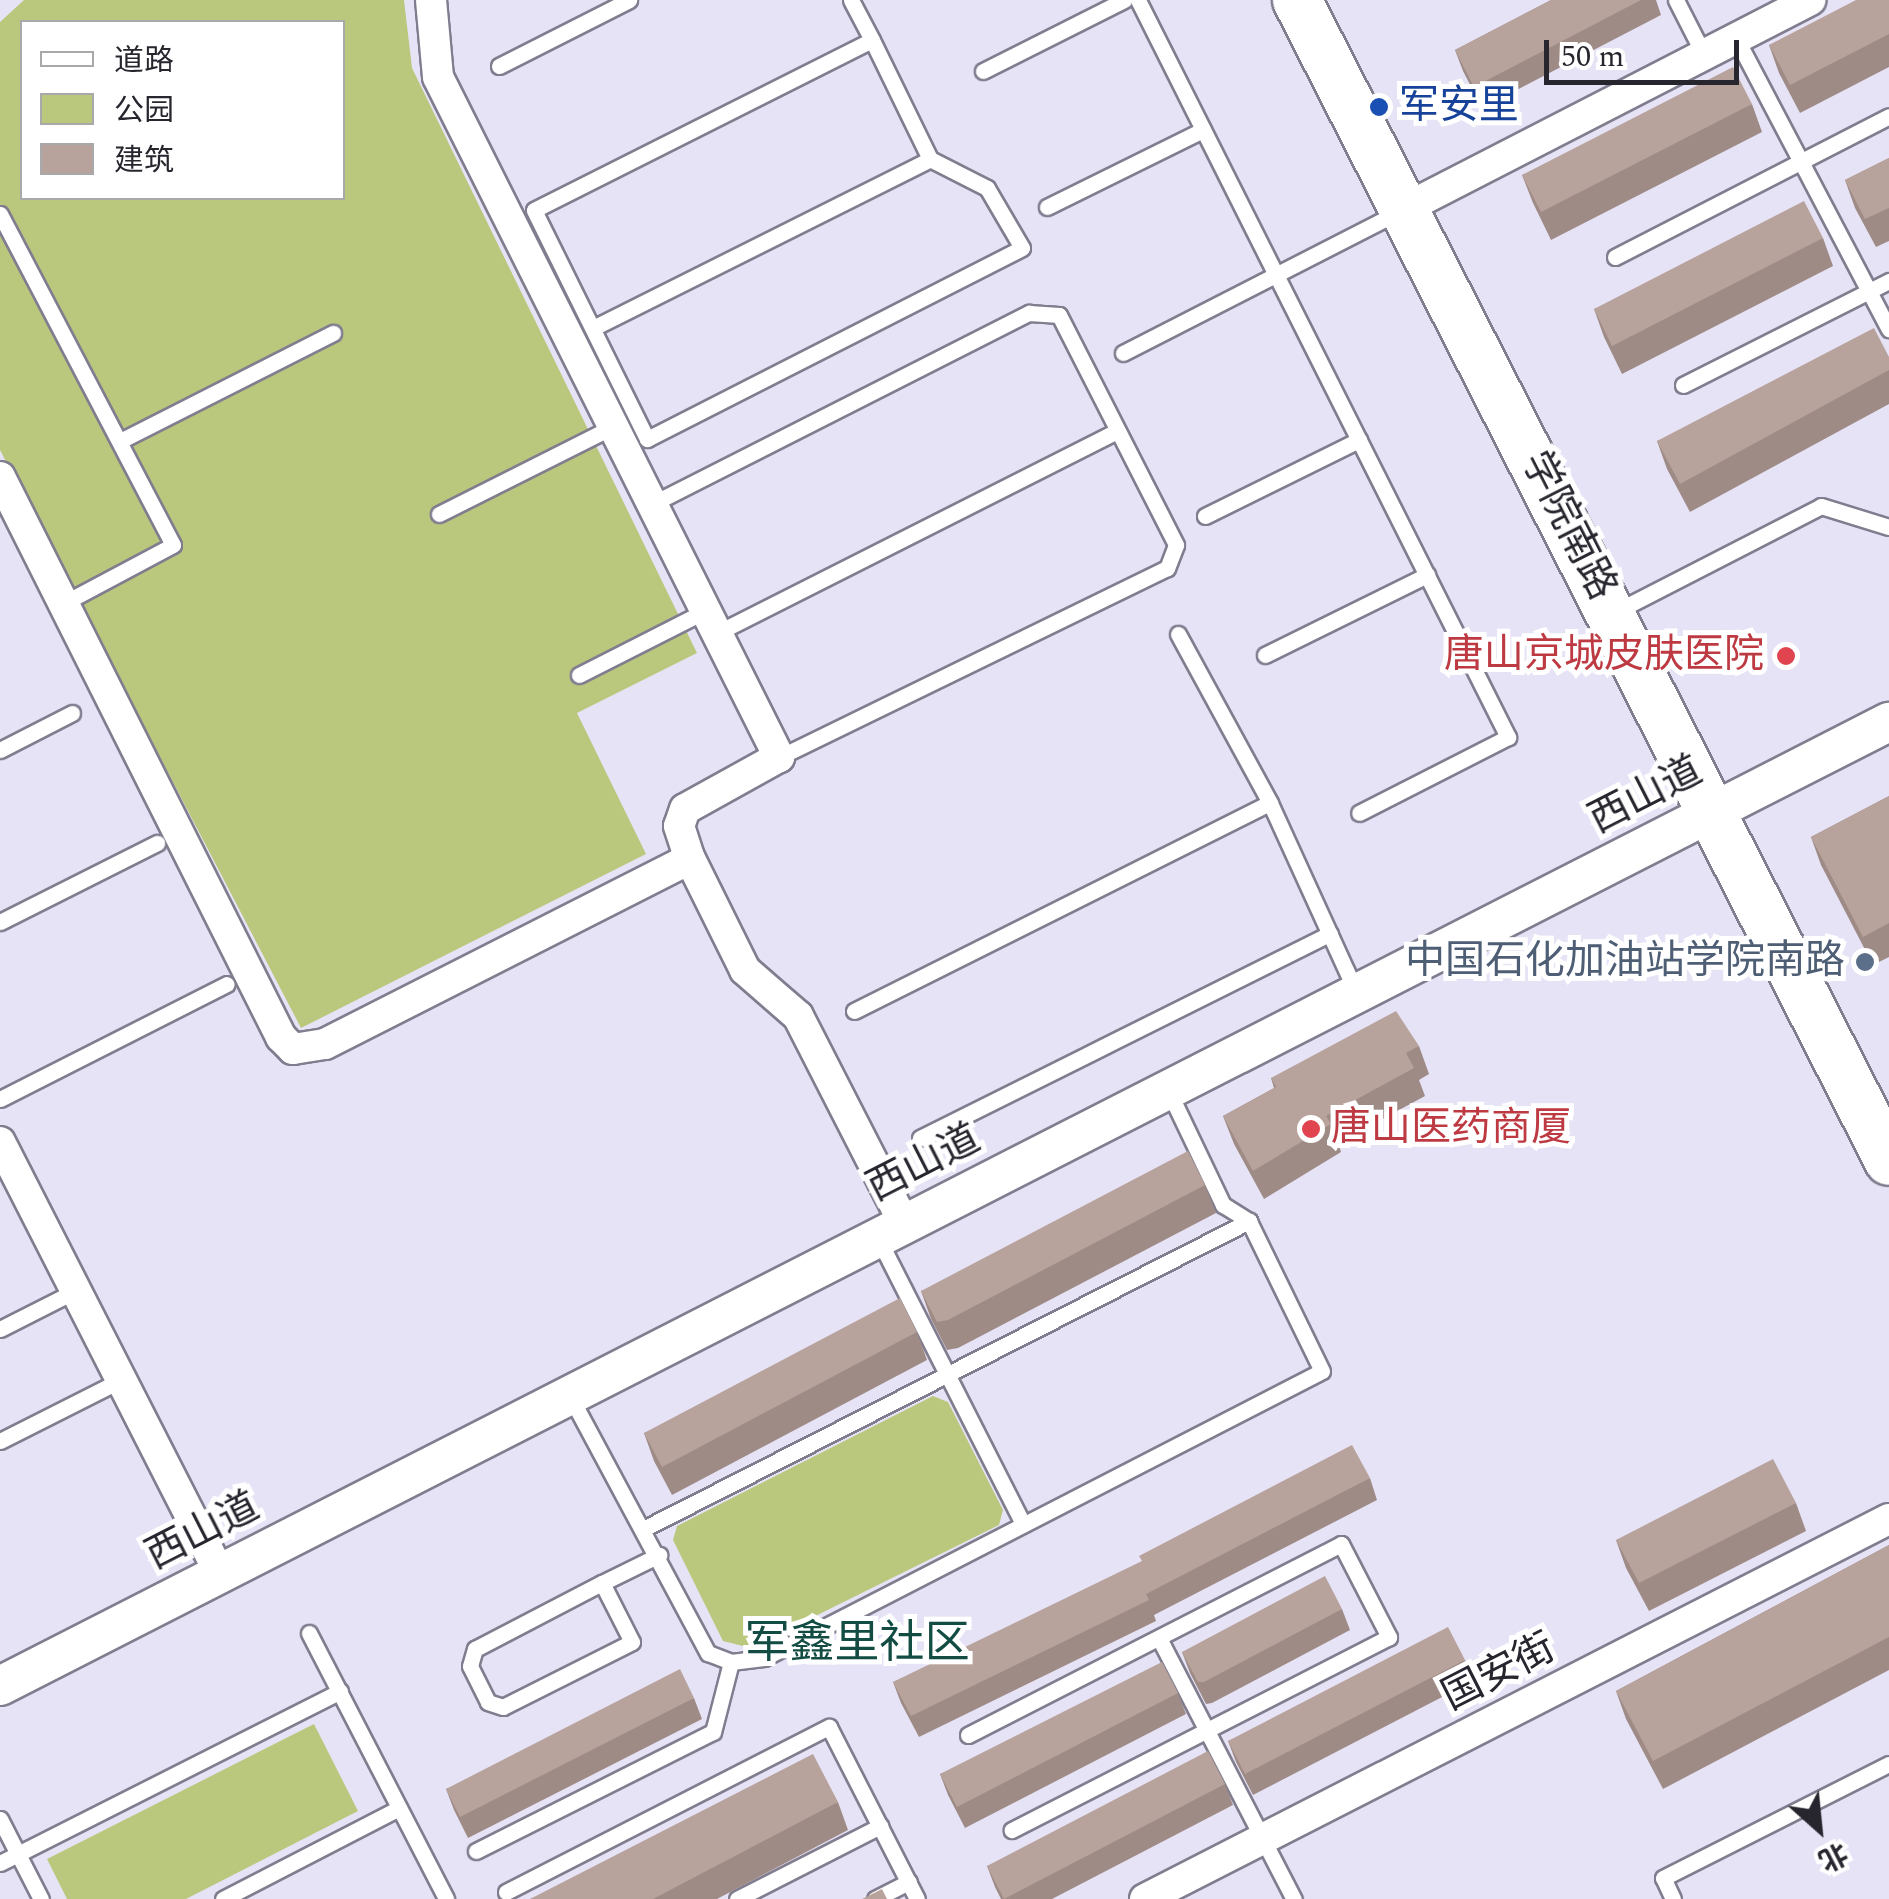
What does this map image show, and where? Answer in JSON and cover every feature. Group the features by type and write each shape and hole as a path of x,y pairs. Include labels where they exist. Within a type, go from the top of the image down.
{"main road":[{"name":"学院南路","path":"1296,0 1715,812 1889,1160"}],"street":[{"path":"431,0 438,77 778,757 685,809 679,826 690,859 757,986 798,1016 891,1232"},
{"path":"1404,209 1810,0"},
{"path":"0,477 12,529 66,602 281,1038 292,1049 325,1044 690,859"},
{"name":"西山道","path":"0,1686 1889,722"},
{"path":"0,1142 220,1574"},
{"name":"国安街","path":"1190,1899 1268,1848 1889,1518"},
{"name":"国安街","path":"1145,1899 1268,1848 1889,1540"}],"lane":[{"path":"500,66 629,0"},
{"path":"851,0 872,40 930,159 986,188 1022,248 647,439 534,210 872,40"},
{"path":"983,71 1124,0"},
{"path":"1138,0 1508,737 1359,814"},
{"path":"1676,0 1704,54"},
{"path":"1736,38 1889,329"},
{"path":"1615,257 1889,116"},
{"path":"1047,207 1203,130"},
{"path":"593,328 930,159"},
{"path":"1123,353 1404,209"},
{"path":"0,214 173,545 66,602"},
{"path":"1683,385 1889,281"},
{"path":"652,504 1029,313 1059,315 1176,545 1167,568 778,757"},
{"path":"120,441 333,333"},
{"path":"440,514 612,426"},
{"path":"579,675 711,622 1118,430"},
{"path":"1205,516 1359,440"},
{"path":"1613,613 1822,506 1889,528"},
{"path":"1266,655 1427,576"},
{"path":"1178,634 1270,803 1357,994"},
{"path":"0,750 72,713"},
{"path":"854,1011 1270,803"},
{"path":"0,922 157,844"},
{"path":"920,1138 1330,934"},
{"path":"0,1099 227,984"},
{"path":"570,1396 645,1528 708,1653 730,1662 764,1658 1322,1371 1249,1221 1223,1205 1168,1090"},
{"path":"645,1528 1249,1221"},
{"path":"891,1232 947,1374 1023,1524"},
{"path":"0,1328 77,1290"},
{"path":"0,1441 121,1380"},
{"path":"968,1735 1341,1544 1389,1637 1012,1830"},
{"path":"602,1583 632,1642 503,1707 488,1702 470,1666 474,1649 602,1583 659,1555"},
{"path":"310,1633 446,1899"},
{"path":"1159,1638 1294,1899"},
{"path":"476,1851 712,1732 730,1662"},
{"path":"0,1863 340,1690"},
{"path":"506,1892 829,1727 918,1899"},
{"path":"1674,1899 1663,1878 1889,1764"},
{"path":"224,1899 400,1808"},
{"path":"0,1819 41,1899"},
{"path":"738,1899 880,1826"},
{"path":"874,1899 908,1882"}],"green space":[{"path":"24,0 404,0 412,68 697,653 577,713 646,854 301,1028 0,450 0,22"},
{"path":"933,1396 948,1402 1003,1510 999,1525 751,1648 723,1641 673,1540 677,1526"},
{"path":"314,1724 358,1811 186,1899 67,1899 47,1859"}],"building":[{"path":"1551,0 1641,0 1474,87 1455,50"},
{"path":"1856,0 1889,0 1889,34 1790,85 1769,45"},
{"path":"1733,67 1752,104 1541,212 1522,175"},
{"path":"1889,158 1889,208 1865,219 1845,180"},
{"path":"1804,201 1823,238 1612,346 1594,309"},
{"path":"1874,328 1889,357 1889,370 1680,484 1657,441"},
{"path":"1889,796 1889,923 1863,937 1811,837"},
{"path":"1396,1011 1419,1046 1406,1053 1414,1068 1326,1116 1331,1124 1253,1171 1223,1116 1276,1087 1271,1078"},
{"path":"1188,1151 1205,1185 948,1320 937,1322 921,1291"},
{"path":"900,1298 917,1332 662,1467 644,1433"},
{"path":"1352,1445 1370,1478 1146,1594 1149,1600 911,1716 893,1682 1142,1561 1139,1556"},
{"path":"1773,1459 1796,1503 1639,1583 1616,1540"},
{"path":"1889,1545 1889,1637 1653,1761 1616,1691"},
{"path":"1325,1576 1342,1609 1198,1682 1182,1652"},
{"path":"1448,1627 1465,1660 1245,1774 1228,1741"},
{"path":"1162,1662 1178,1693 957,1807 940,1774"},
{"path":"680,1669 694,1698 460,1817 446,1789"},
{"path":"1208,1751 1225,1784 1004,1899 987,1866"},
{"path":"813,1754 838,1802 653,1899 530,1899"},
{"path":"882,1889 887,1899 862,1899"}],"place":[{"name":"军安里","path":"1379,107"},
{"name":"唐山京城皮肤医院","path":"1786,656"},
{"name":"中国石化加油站学院南路","path":"1865,962"},
{"name":"唐山医药商厦","path":"1311,1129"}],"district":[{"name":"军鑫里社区","path":"857,1644"}]}
